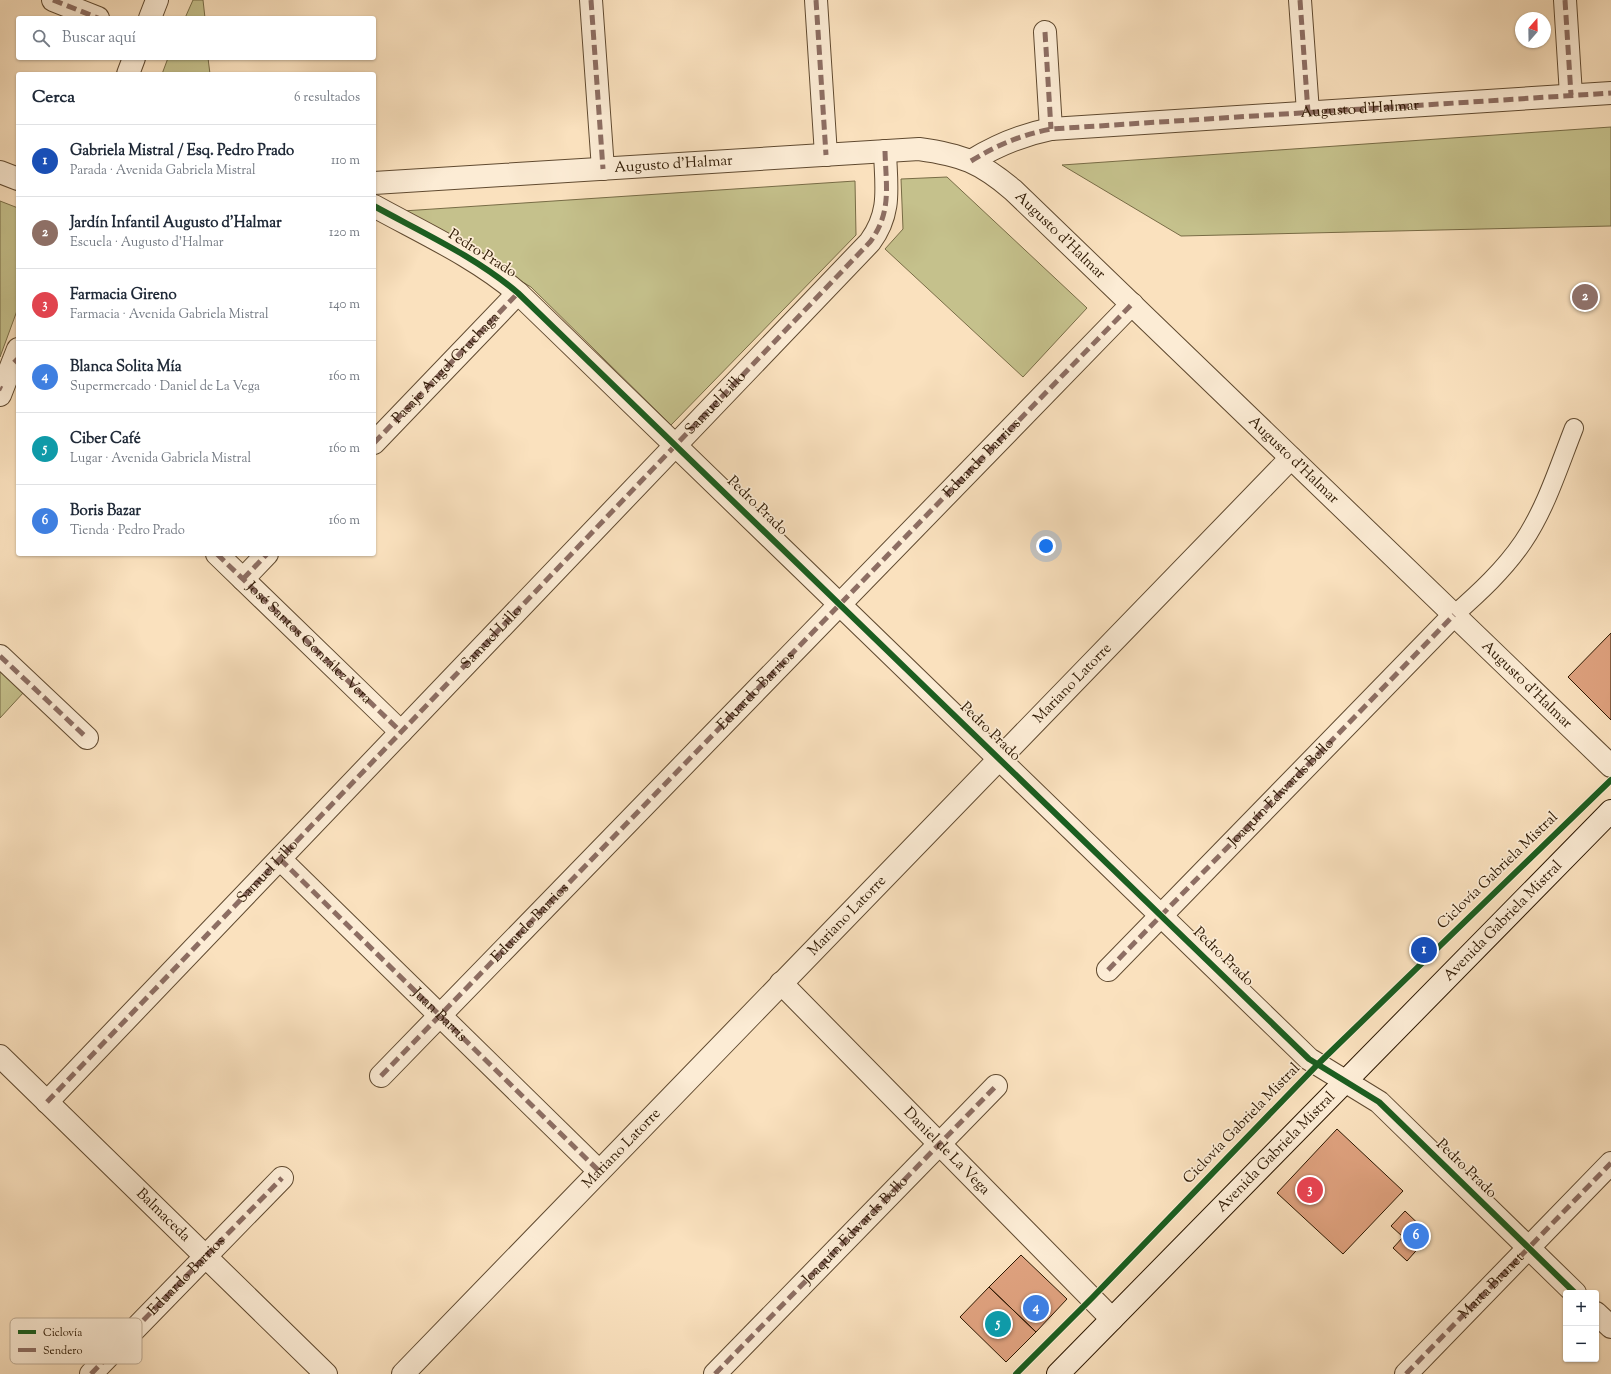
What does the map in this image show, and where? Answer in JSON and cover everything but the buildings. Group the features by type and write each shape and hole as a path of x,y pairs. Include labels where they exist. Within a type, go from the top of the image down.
{"street":[{"path":"53,0 93,16"},
{"path":"151,16 157,0"},
{"path":"591,0 603,169"},
{"path":"816,0 826,155"},
{"path":"1300,0 1308,112"},
{"path":"1565,0 1571,95"},
{"path":"1045,32 1051,129"},
{"path":"129,72 133,60"},
{"name":"Augusto d'Halmar","path":"971,161 990,149 1011,139 1030,133 1051,129 1611,93"},
{"name":"Augusto d'Halmar","path":"376,183 919,149 945,153 971,161 994,174 1013,190 1611,766"},
{"name":"Samuel Lillo","path":"47,1102 874,237 883,219 886,208 885,151"},
{"path":"0,172 16,178"},
{"name":"Pedro Prado","path":"376,207 484,267 502,279 518,293 1309,1059 1379,1102 1572,1290"},
{"name":"Pasaje Angel Cruchaga","path":"376,441 518,293"},
{"name":"Eduardo Barrios","path":"381,1076 1132,304"},
{"path":"1,390 16,359"},
{"name":"Mariano Latorre","path":"403,1374 1291,458"},
{"name":"José Santos González Vera","path":"218,556 401,732"},
{"path":"243,579 265,556"},
{"name":"Joaquín Edwards Bello","path":"1108,970 1454,615"},
{"path":"0,656 86,738"},
{"name":"Avenida Gabriela Mistral","path":"1058,1374 1611,811"},
{"name":"Juan Barris","path":"280,858 599,1171"},
{"name":"Daniel de La Vega","path":"781,983 1112,1319"},
{"name":"Balmaceda","path":"0,1056 326,1374"},
{"name":"Joaquín Edwards Bello","path":"715,1374 996,1086"},
{"name":"Marta Brunet","path":"1406,1374 1611,1163"},
{"name":"Eduardo Barrios","path":"142,1322 282,1178"},
{"path":"1599,1316 1611,1327"},
{"name":"Eduardo Barrios","path":"91,1374 101,1364"}],"lane":[{"path":"1454,615 1487,586 1523,542 1541,510 1574,428"}],"shaded area":[{"path":"193,0 203,0 205,16 186,16"},
{"path":"167,60 208,60 210,72 163,72"},
{"path":"1611,127 1611,226 1181,236 1062,165"},
{"path":"947,177 1087,308 1023,377 885,249 903,229 901,179"},
{"path":"855,181 856,235 671,425 531,287 403,211"},
{"path":"0,201 16,207 16,313 0,357"},
{"path":"0,669 24,692 0,718"}],"marked path":[{"path":"53,0 93,16"},
{"path":"591,0 603,169"},
{"path":"816,0 826,155"},
{"path":"1300,0 1308,112"},
{"path":"1565,0 1571,95"},
{"path":"1045,32 1051,129"},
{"path":"971,161 1010,141 1051,129 1611,93"},
{"path":"47,1102 870,242 877,231 885,210 885,151"},
{"path":"376,441 518,293"},
{"path":"381,1076 1132,304"},
{"path":"219,556 401,732"},
{"path":"243,579 265,556"},
{"path":"1108,970 1454,615"},
{"path":"0,656 87,738"},
{"path":"280,859 599,1171"},
{"path":"715,1374 996,1086"},
{"path":"1406,1374 1611,1163"},
{"path":"142,1322 282,1178"},
{"path":"91,1374 101,1364"}],"cycle path":[{"path":"376,207 467,257 485,268 518,293 1309,1059 1379,1102 1572,1290"},
{"name":"Ciclovía Gabriela Mistral","path":"1016,1374 1092,1298 1318,1064 1611,780"}],"place":[{"name":"Jardín Infantil Augusto d'Halmar","path":"1585,297"},
{"name":"Gabriela Mistral / Esq. Pedro Prado","path":"1424,950"},
{"name":"Farmacia Gireno","path":"1310,1190"},
{"name":"Boris Bazar","path":"1416,1236"},
{"name":"Blanca Solita Mía","path":"1036,1308"},
{"name":"Ciber Café","path":"998,1324"}]}
